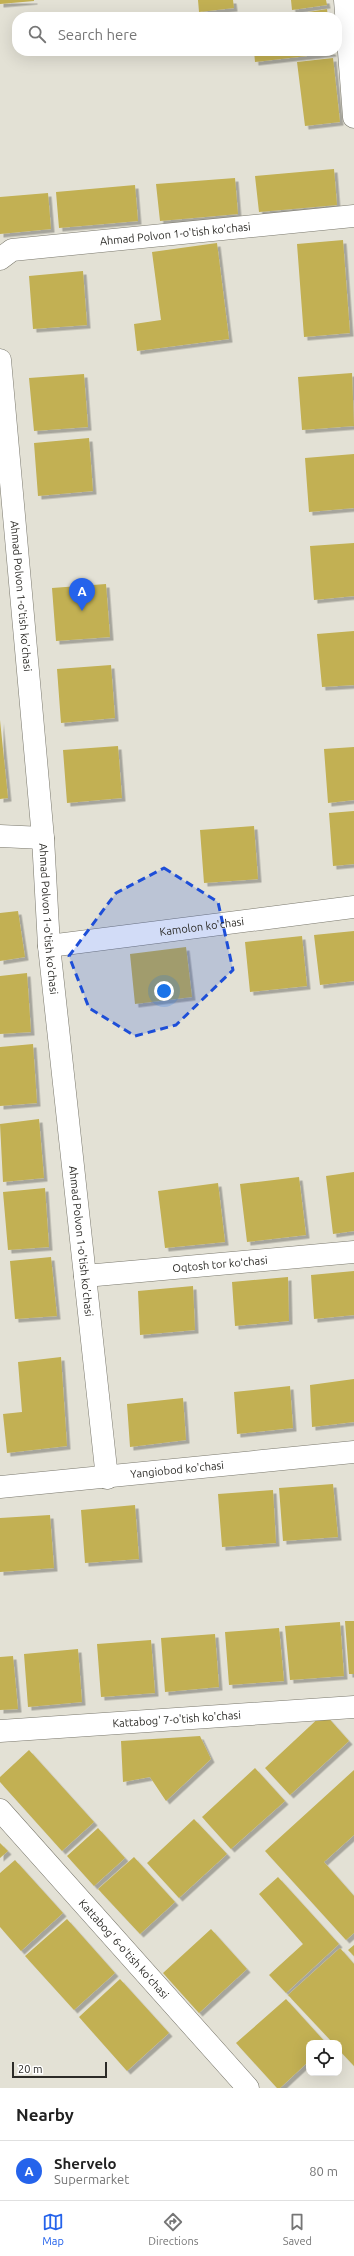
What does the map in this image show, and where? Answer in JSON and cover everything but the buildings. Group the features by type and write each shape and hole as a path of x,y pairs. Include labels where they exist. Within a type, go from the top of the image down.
{"street":[{"path":"345,0 354,117"},
{"name":"Ahmad Polvon 1-o'tish ko'chasi","path":"0,259 12,250 354,216"},
{"name":"Ahmad Polvon 1-o'tish ko'chasi","path":"0,360 43,838 49,946 107,1478"},
{"path":"0,836 43,838"},
{"name":"Kamolon ko'chasi","path":"49,946 354,907"},
{"name":"Oqtosh tor koʻchasi","path":"85,1276 354,1252"},
{"name":"Yangiobod ko'chasi","path":"0,1487 107,1478 354,1452"},
{"name":"Kattabog' 7-o'tish ko'chasi","path":"0,1731 354,1707"},
{"name":"Kattabog' 6-o'tish ko'chasi","path":"0,1810 248,2088"}],"highlighted area":[{"path":"164,868 218,902 233,970 176,1025 135,1036 89,1008 69,956 116,893"}],"place":[{"name":"Shervelo","path":"82,611"}]}
